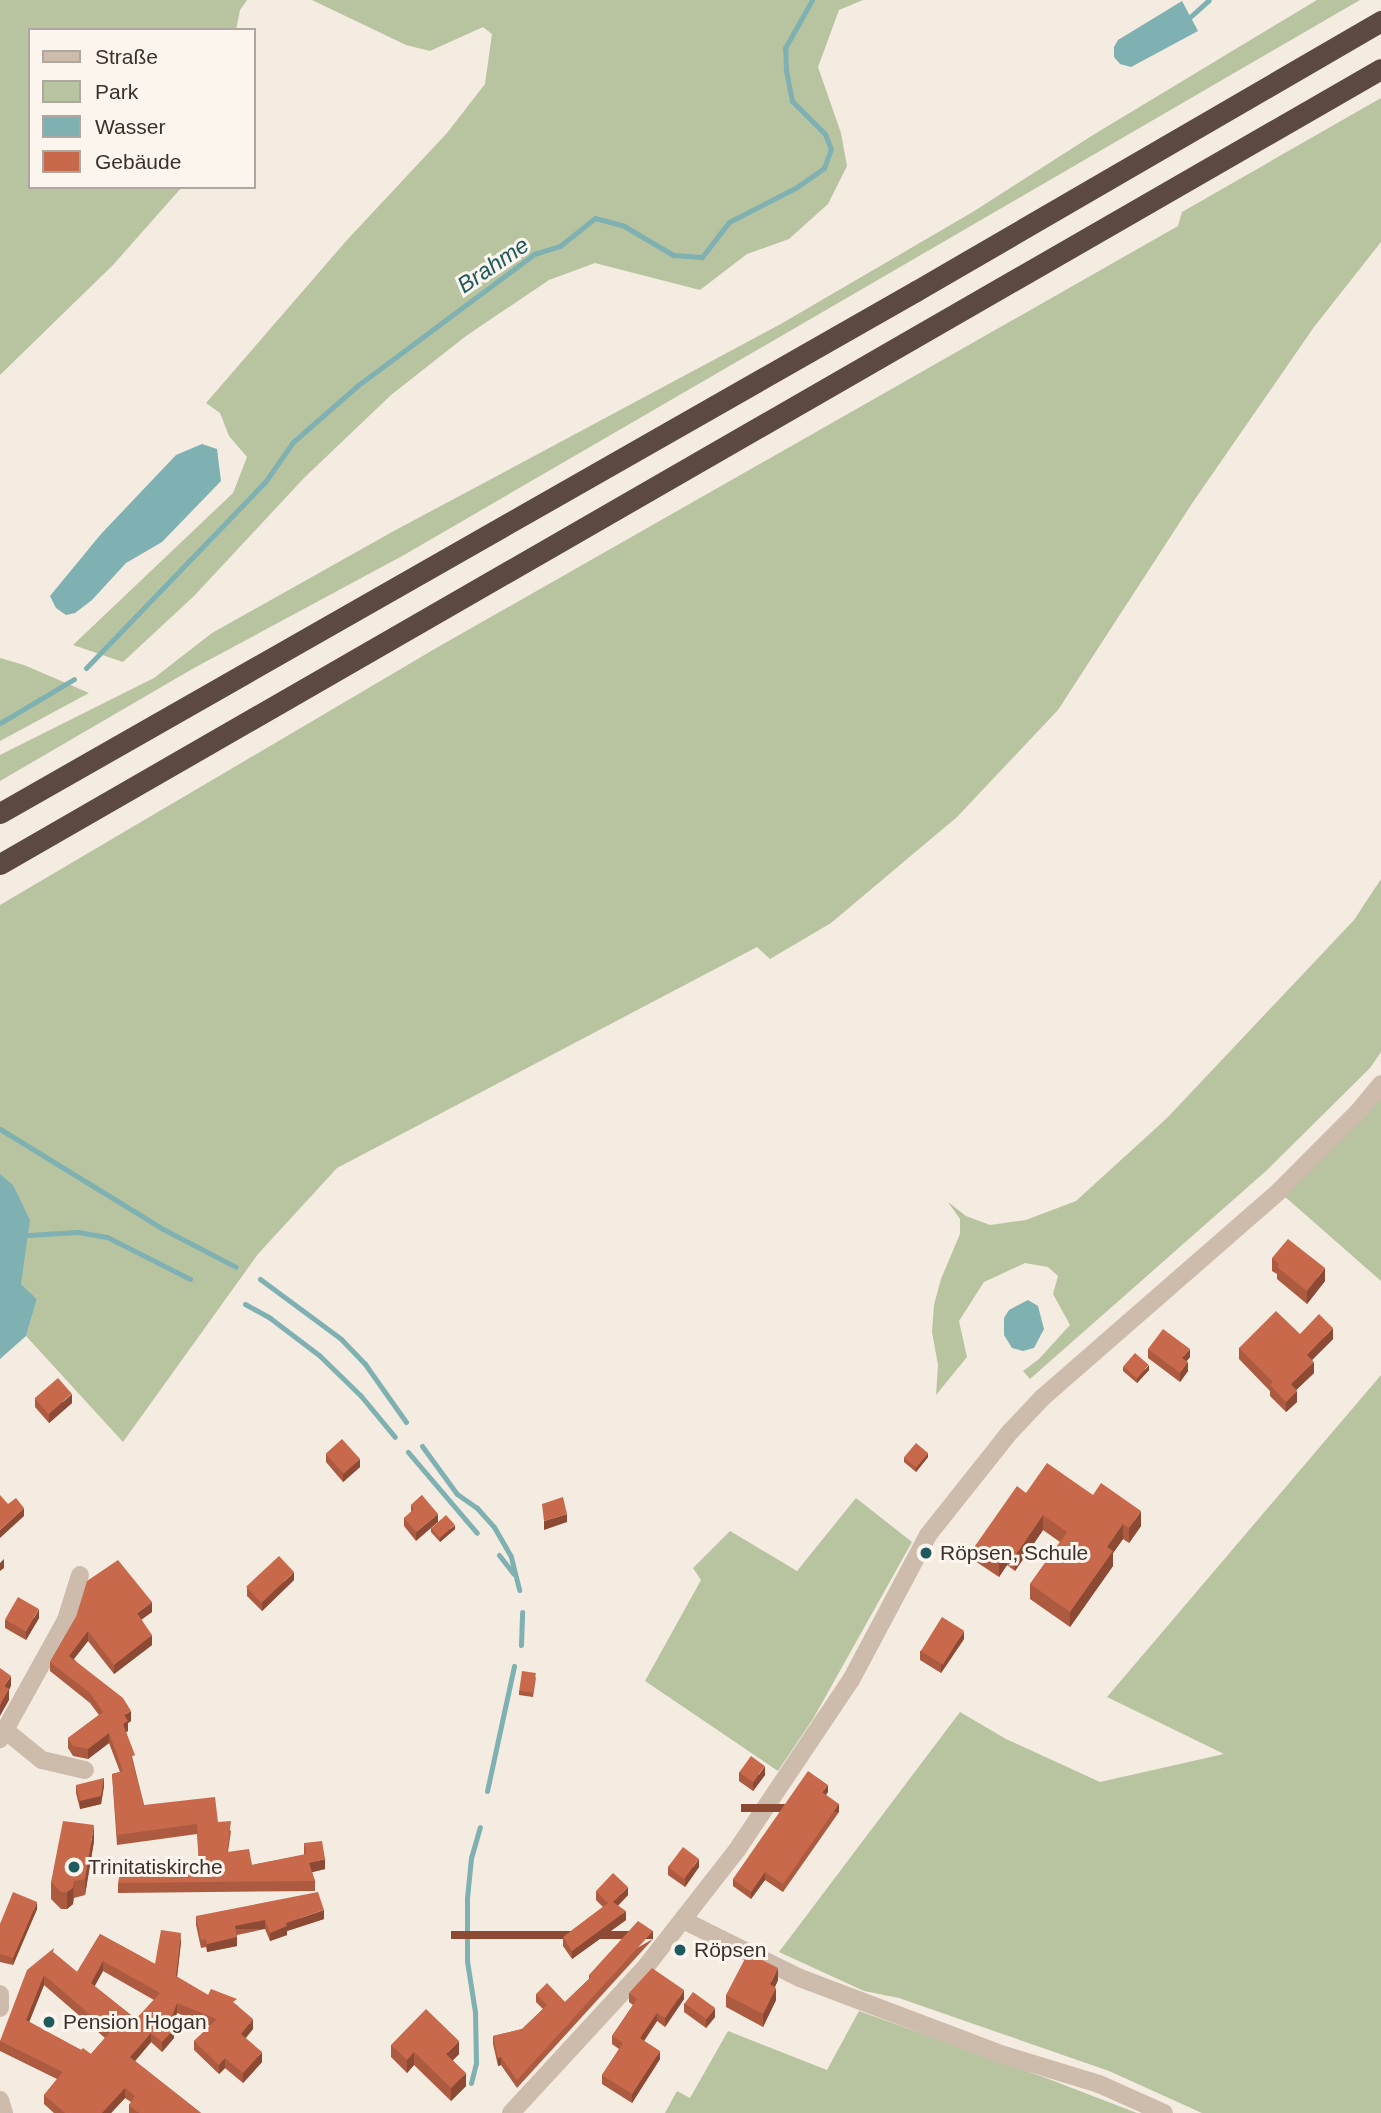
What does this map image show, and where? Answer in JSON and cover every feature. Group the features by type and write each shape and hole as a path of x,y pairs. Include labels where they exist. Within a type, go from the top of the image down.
{"highway":[{"path":"0,813 916,291 1381,21"},
{"path":"0,864 1381,69"}],"street":[{"path":"511,2113 685,1921 737,1850 851,1680 906,1572 928,1535 962,1490 1042,1398 1269,1200 1357,1113 1381,1084"},
{"path":"80,1575 66,1620 3,1735 42,1760 85,1769"},
{"path":"685,1921 800,1978 1004,2055 1100,2084 1164,2113"},
{"path":"0,1994 0,2008"}],"green space":[{"path":"0,0 247,0 240,10 236,28 28,28 28,189 180,189 113,265 0,375"},
{"path":"312,0 863,0 839,10 818,67 841,133 847,166 828,204 789,239 747,254 700,290 595,263 549,280 466,336 391,395 304,478 194,596 123,662 73,645 233,493 247,457 229,436 220,413 206,403 347,240 447,133 485,84 492,34 483,27 430,51 406,45"},
{"path":"1317,0 1360,0 404,555 194,668 0,781 0,755 154,678 212,633 392,532 779,325 971,213 1093,135"},
{"path":"1381,98 1381,242 1314,327 1193,502 1058,710 957,817 831,923 770,959 757,947 337,1168 258,1254 123,1442 26,1336 37,1299 21,1284 0,1175 0,905 438,647 1178,226 1182,212"},
{"path":"0,658 24,665 89,693 0,741"},
{"path":"1381,879 1381,1052 1370,1068 1266,1171 1030,1379 1023,1371 1039,1359 1070,1325 1053,1294 1058,1276 1048,1267 1025,1263 984,1282 959,1321 967,1357 936,1395 938,1365 932,1332 934,1305 941,1279 960,1234 960,1219 948,1202 966,1216 990,1225 1026,1220 1076,1201 1167,1118 1354,920"},
{"path":"1381,1097 1381,1281 1283,1195"},
{"path":"1381,1375 1381,2113 1202,2113 1109,2071 899,1998 864,1991 779,1952 960,1712 1006,1739 1100,1782 1224,1754 1107,1697"},
{"path":"856,1498 912,1542 813,1719 778,1771 645,1681 701,1580 693,1568 730,1531 797,1571"},
{"path":"859,2011 1137,2113 665,2113 677,2091 690,2098 728,2031 827,2070"}],"water":[{"path":"1182,1 1198,31 1131,67 1120,64 1114,57 1114,47 1118,40"},
{"path":"202,444 217,449 221,481 162,542 126,563 92,600 75,613 66,615 56,608 50,596 101,534 176,455"},
{"path":"0,1174 13,1185 30,1220 21,1284 37,1299 26,1336 0,1359"},
{"path":"1028,1300 1038,1306 1044,1329 1034,1348 1023,1351 1012,1348 1004,1335 1004,1318 1009,1310"}],"building":[{"path":"1288,1239 1325,1268 1307,1291 1277,1267 1279,1264 1272,1258"},
{"path":"1276,1311 1300,1334 1319,1314 1333,1328 1307,1355 1314,1362 1291,1384 1297,1391 1286,1402 1270,1385 1273,1382 1239,1348"},
{"path":"1163,1329 1190,1349 1182,1358 1188,1362 1180,1373 1148,1349"},
{"path":"1135,1353 1149,1365 1137,1378 1123,1367"},
{"path":"58,1378 72,1394 48,1414 35,1398"},
{"path":"342,1439 360,1459 344,1474 326,1454"},
{"path":"916,1443 928,1453 916,1468 904,1458"},
{"path":"1047,1463 1093,1495 1101,1483 1141,1511 1129,1528 1123,1524 1107,1547 1113,1551 1070,1612 1030,1584 1067,1532 1043,1515 1015,1556 1007,1550 999,1562 975,1546 1017,1486 1026,1493"},
{"path":"0,1495 8,1504 16,1498 24,1508 0,1530"},
{"path":"422,1495 438,1514 416,1532 404,1518 414,1509 411,1505"},
{"path":"563,1497 567,1514 544,1521 542,1504"},
{"path":"446,1515 455,1525 440,1538 431,1528"},
{"path":"279,1556 294,1572 261,1603 246,1587"},
{"path":"118,1560 152,1602 137,1613 152,1635 114,1665 88,1631 69,1656 123,1698 131,1711 124,1715 128,1721 123,1724 135,1755 131,1757 144,1805 215,1797 218,1822 231,1821 227,1852 249,1849 252,1865 306,1854 304,1843 322,1841 325,1859 309,1863 315,1881 118,1883 122,1863 199,1864 197,1824 117,1835 112,1774 123,1771 109,1733 88,1749 73,1746 68,1738 103,1712 90,1693 50,1662 76,1617 87,1581"},
{"path":"18,1597 39,1609 26,1632 5,1620"},
{"path":"942,1617 964,1631 943,1665 921,1651"},
{"path":"0,1668 11,1676 4,1686 9,1689 0,1705"},
{"path":"522,1671 536,1673 533,1693 519,1691"},
{"path":"751,1756 765,1766 753,1782 739,1772"},
{"path":"808,1771 828,1785 822,1792 839,1804 783,1884 765,1872 751,1892 733,1879"},
{"path":"104,1778 101,1796 80,1801 76,1785"},
{"name":"Trinitatiskirche","path":"63,1821 94,1825 85,1879 74,1881 73,1888 67,1892 61,1892 51,1882"},
{"path":"683,1847 699,1859 684,1879 668,1867"},
{"path":"613,1873 628,1887 613,1902 626,1911 572,1951 563,1937 608,1903 596,1891"},
{"path":"13,1892 37,1902 13,1958 0,1954 0,1924"},
{"path":"318,1892 324,1910 286,1923 287,1926 270,1933 265,1920 235,1926 237,1937 207,1944 206,1939 201,1940 196,1916"},
{"path":"638,1921 653,1931 517,2080 501,2057 498,2058 493,2036 522,2029 547,2005 536,1994 547,1983 565,2002 591,1977 589,1975"},
{"path":"161,1930 181,1933 176,1976 208,1995 211,1989 237,1999 233,2002 253,2019 241,2034 262,2052 243,2073 225,2058 219,2065 194,2041 217,2019 177,2003 169,2024 174,2029 162,2042 151,2033 130,2057 201,2113 139,2113 129,2105 135,2096 125,2088 102,2113 65,2113 44,2095 63,2072 0,2041 27,1970 54,1948 53,1952 77,1972 100,1934 155,1964","holes":["103,1961 160,1993 136,2019 91,1983","44,1975 110,2032 91,2054 26,2020"]},
{"path":"748,1953 778,1968 770,1984 776,1988 763,2014 726,1995"},
{"path":"652,1968 684,1990 665,2018 657,2013 640,2038 660,2051 632,2094 602,2075 623,2043 612,2036 637,1999 629,1993"},
{"path":"693,1992 715,2008 707,2019 685,2003"},
{"path":"426,2009 459,2041 446,2054 466,2073 451,2088 414,2052 407,2060 391,2045"}],"waterway":[{"name":"Brahme","path":"86,668 265,482 293,442 357,386 534,254 560,246 595,218 624,226 673,255 702,257 729,222 797,187 824,168 831,149 825,134 792,101 786,71 785,48 812,0"},
{"path":"1190,17 1209,0"},
{"name":"Brahme","path":"0,723 74,679"},
{"path":"0,1129 163,1229 236,1267"},
{"path":"28,1235 78,1232 107,1237 190,1279"},
{"path":"260,1279 341,1339 365,1364 406,1422"},
{"path":"245,1304 270,1318 320,1356 361,1396 395,1437"},
{"path":"422,1446 457,1494 477,1508 494,1527 511,1557 519,1590"},
{"path":"408,1452 477,1533"},
{"path":"499,1555 514,1574"},
{"path":"521,1645 522,1612"},
{"path":"487,1791 514,1666"},
{"path":"471,2083 476,2063 475,2012 467,1961 467,1898 471,1858 480,1827"}],"place":[{"name":"Röpsen, Schule","path":"926,1553"},
{"name":"Trinitatiskirche","path":"74,1867"},
{"name":"Röpsen","path":"680,1950"},
{"name":"Pension Hogan","path":"49,2022"}]}
